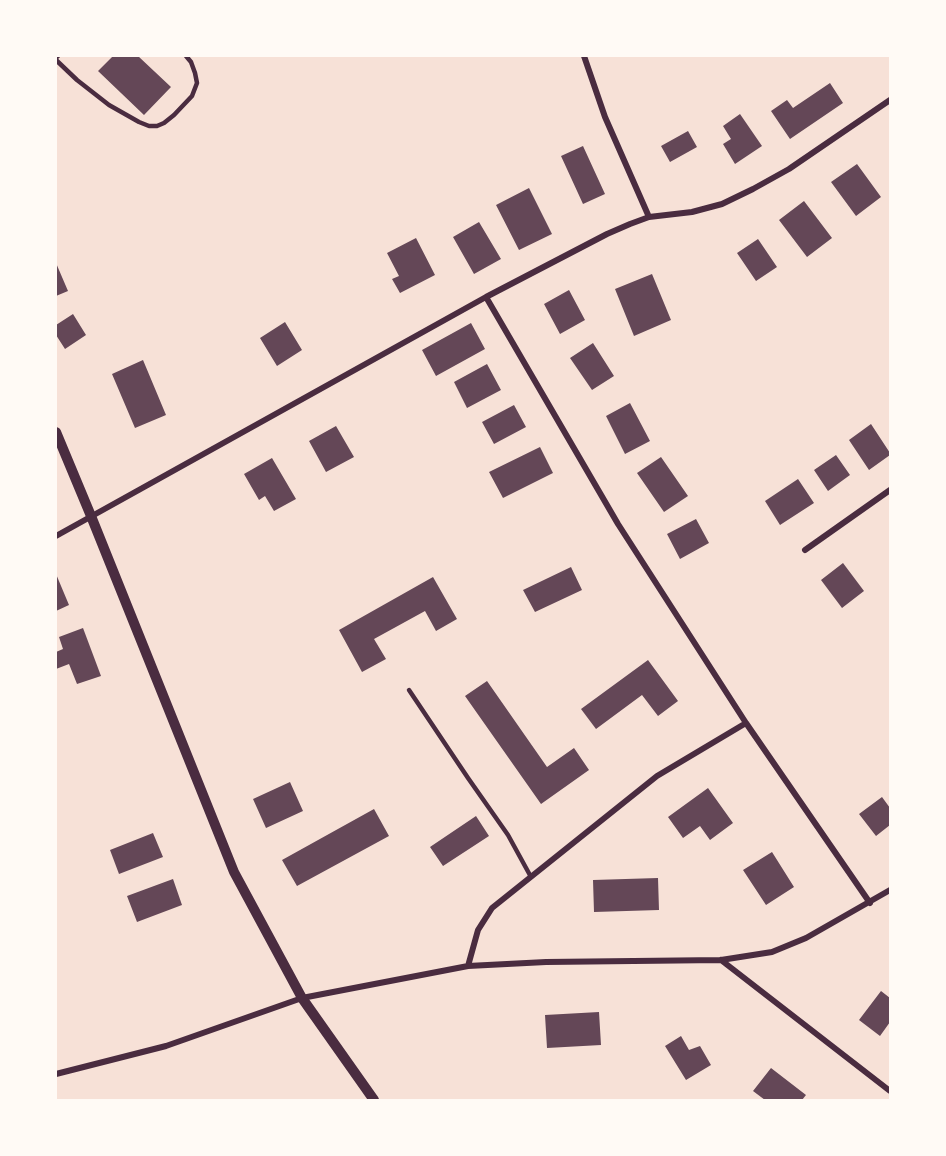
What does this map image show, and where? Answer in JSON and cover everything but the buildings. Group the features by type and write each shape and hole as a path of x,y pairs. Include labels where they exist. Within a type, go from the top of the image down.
{"street":[{"path":"584,56 605,117 649,217"},
{"path":"56,536 486,297 607,234 649,217 692,212 722,204 742,194 789,169 891,100"},
{"path":"486,297 618,524 746,723 870,903"},
{"path":"56,432 234,872 302,998 374,1101"},
{"path":"805,550 891,490"},
{"path":"468,966 478,930 492,908 657,776 746,723"},
{"path":"56,1074 166,1046 302,998 468,966 546,962 721,960 772,952 806,938 891,890"},
{"path":"721,960 891,1091"}],"lane":[{"path":"56,58 84,86 118,111 149,126 157,126 165,123 192,96 197,83 191,62 186,56"},
{"path":"409,690 508,835 531,877"}]}
